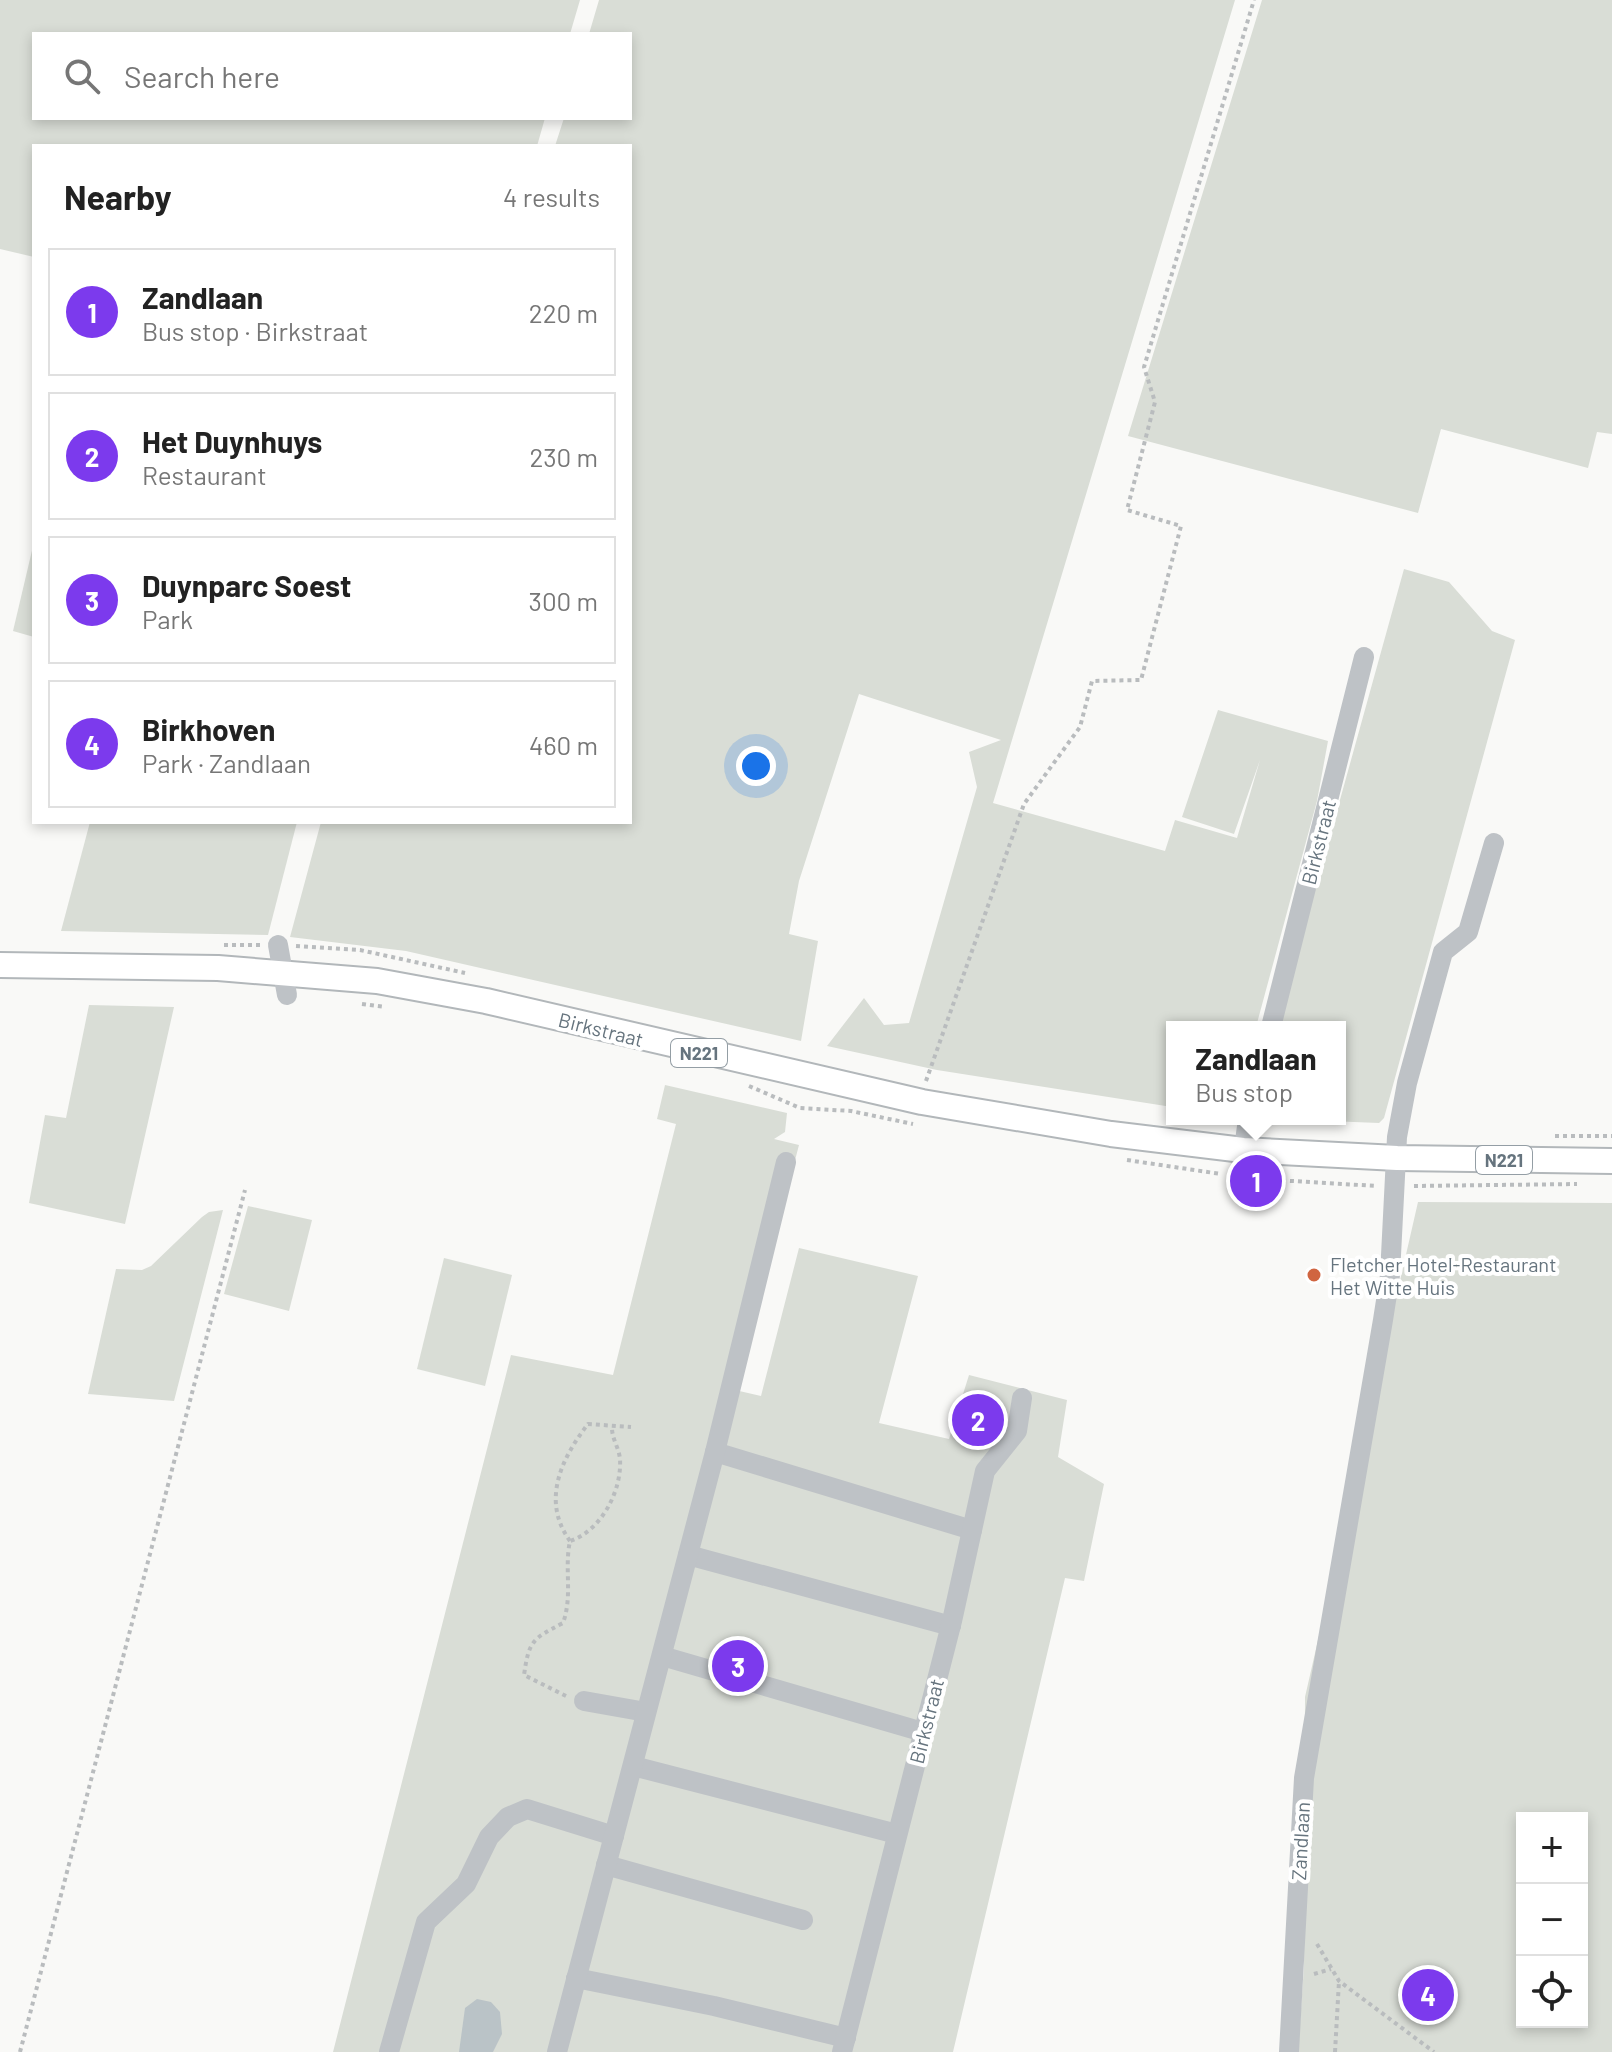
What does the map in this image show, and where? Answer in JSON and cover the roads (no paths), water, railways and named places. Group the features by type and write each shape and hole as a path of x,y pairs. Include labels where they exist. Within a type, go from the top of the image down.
{"main road":[{"name":"Birkstraat","path":"0,965 285,983 377,981 486,1001 922,1102 1111,1134 1243,1150 1397,1158 1612,1161"}],"street":[{"name":"Birkstraat","path":"1273,1021 1364,657"},
{"name":"Zandlaan","path":"1289,2052 1304,1778 1383,1320 1407,1083 1443,952 1468,932 1494,843"},
{"path":"278,945 285,983"},
{"path":"1240,1177 1247,1125"},
{"path":"557,2052 715,1452 786,1162"},
{"name":"Birkstraat","path":"844,2045 951,1626 985,1471 1017,1431 1022,1398"},
{"path":"715,1452 972,1530"},
{"path":"688,1555 951,1626"},
{"path":"662,1656 923,1732"},
{"path":"584,1701 646,1712"},
{"path":"633,1766 897,1834"},
{"path":"389,2052 426,1922 466,1884 489,1837 508,1817 527,1809 614,1836"},
{"path":"606,1865 803,1920"},
{"path":"576,1978 714,2006 844,2045"}],"place":[{"name":"Zandlaan","path":"1256,1181"},
{"name":"Fletcher Hotel-Restaurant Het Witte Huis","path":"1314,1275"},
{"name":"Het Duynhuys","path":"978,1420"},
{"name":"Duynparc Soest","path":"738,1666"},
{"name":"Birkhoven","path":"1428,1995"}]}
